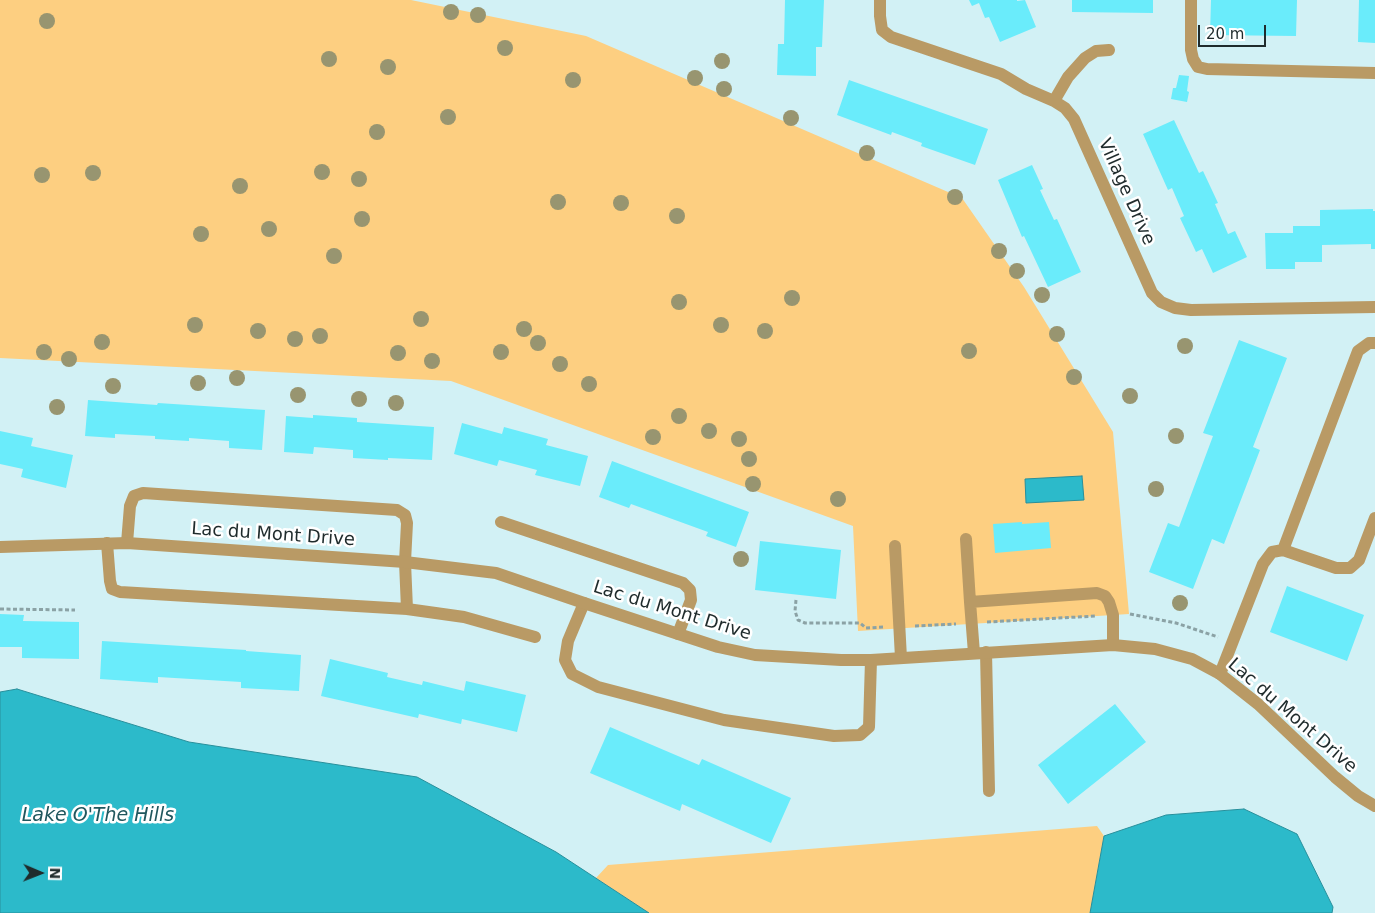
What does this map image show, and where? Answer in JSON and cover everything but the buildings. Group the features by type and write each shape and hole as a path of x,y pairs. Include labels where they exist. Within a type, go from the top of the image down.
{"street":[{"name":"Village Drive","path":"880,0 882,30 892,38 1001,74 1026,89 1065,108 1074,119 1152,293 1161,302 1174,308 1191,310 1375,306"},
{"path":"1191,0 1191,50 1198,67 1207,70 1375,73"},
{"path":"1054,101 1068,77 1085,58 1096,51 1109,50"},
{"path":"1283,550 1358,351 1369,343 1375,343"},
{"path":"127,543 130,506 134,496 143,493 397,510 405,515 406,523 407,609"},
{"path":"1220,674 1263,564 1272,552 1283,550 1336,568 1350,568 1359,560 1375,518"},
{"path":"501,522 683,583 690,590 691,600 678,634"},
{"path":"966,539 971,623 979,653 990,791"},
{"path":"107,543 112,589 120,592 407,609 464,617 535,637"},
{"name":"Lac du Mont Drive","path":"0,547 127,543 406,562 496,572 718,647 755,655 871,660 1113,644 1156,649 1192,659 1220,674 1258,704 1346,787 1375,806"},
{"path":"895,546 901,658"},
{"path":"970,602 1097,593 1105,596 1109,602 1113,615 1113,644"},
{"path":"584,603 568,641 565,660 572,674 598,687 724,720 834,736 860,735 869,728 871,660"}],"path":[{"path":"796,600 795,611 798,620 805,623 860,623 866,628 1133,614 1176,623 1233,642"},
{"path":"0,609 75,610"}],"shaded area":[{"path":"0,0 411,0 586,36 962,198 1024,287 1113,432 1129,614 858,631 853,526 451,381 0,358"},
{"path":"1097,826 1104,836 1090,913 649,913 596,878 608,865"}],"water":[{"path":"1082,476 1084,500 1026,503 1025,479"},
{"name":"Lake O'The Hills","path":"17,689 189,742 417,777 556,852 649,913 0,913 0,692"},
{"path":"1244,809 1297,834 1333,907 1332,913 1090,913 1104,836 1166,815"}]}
